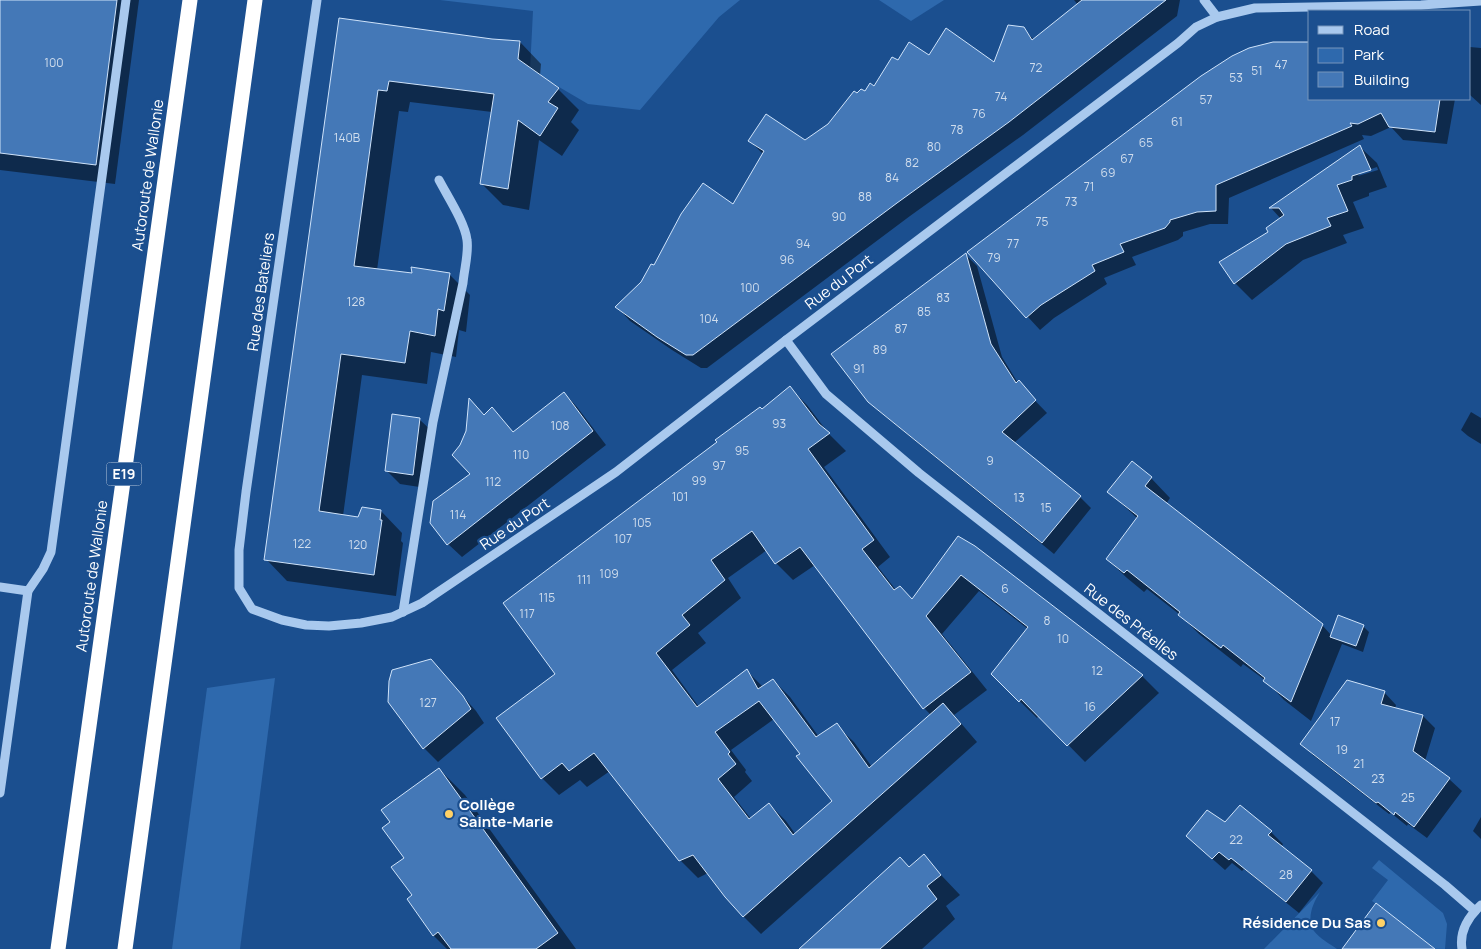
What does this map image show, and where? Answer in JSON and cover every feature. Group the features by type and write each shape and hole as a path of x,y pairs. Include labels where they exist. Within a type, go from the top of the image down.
{"highway":[{"name":"Autoroute de Wallonie","path":"58,949 190,0"},
{"path":"125,949 255,0"}],"street":[{"path":"0,793 28,591 43,569 51,552 126,0"},
{"name":"Rue des Bateliers","path":"239,588 238,550 317,0"},
{"path":"1204,0 1217,17"},
{"name":"Rue du Port","path":"239,588 252,609 282,620 306,625 329,626 362,623 392,617 422,604 616,472 786,340 1178,44 1196,27 1217,17 1255,8 1421,5 1481,1"},
{"path":"403,612 433,422 463,283 466,259 467,240 459,217 439,180"},
{"name":"Rue des Préelles","path":"786,340 826,394 919,474 1478,908"},
{"path":"0,587 28,591"},
{"path":"1462,949 1461,943 1464,927 1478,908"}],"green space":[{"path":"440,0 740,0 719,17 640,110 588,104 530,70 533,11"},
{"path":"879,0 944,0 911,21"},
{"path":"275,678 240,949 172,949 207,688"},
{"path":"1379,860 1443,913 1447,924 1445,949 1430,949 1431,947 1372,901 1388,880 1372,868"},
{"path":"1320,892 1311,911 1312,926 1319,936 1337,949 1264,949"}],"building":[{"path":"0,0 117,0 96,165 0,153"},
{"path":"1082,0 1166,0 1009,122 693,355 686,355 615,307 641,282 651,264 654,265 681,214 703,183 733,204 764,151 748,141 766,114 805,140 828,124 854,91 857,93 861,89 865,91 870,83 874,86 892,57 898,60 909,42 929,55 946,28 994,62 1008,25 1024,27 1032,40"},
{"path":"339,18 492,39 520,41 518,59 559,88 548,102 558,108 540,136 518,120 508,189 480,184 494,94 389,81 387,91 378,90 354,266 412,273 411,267 450,273 444,311 438,309 435,336 410,331 405,363 341,354 319,511 358,517 362,507 381,510 380,520 382,520 374,575 264,560"},
{"path":"1273,42 1308,42 1308,100 1440,100 1435,132 1389,127 1381,113 1358,124 1350,123 1352,126 1216,185 1216,211 1197,212 1170,220 1165,228 1120,244 1124,252 1092,265 1095,271 1041,305 1026,318 967,252 1201,76 1232,56 1249,48"},
{"path":"1360,145 1371,170 1352,176 1352,180 1337,185 1348,211 1327,218 1331,226 1286,244 1234,284 1219,262 1268,232 1266,228 1284,215 1279,208 1269,208"},
{"path":"966,253 991,344 1016,383 1019,380 1036,400 1002,432 1081,496 1042,543 868,402 831,354"},
{"path":"790,386 819,424 830,433 808,449 874,540 862,549 894,590 900,586 912,599 958,536 975,546 1143,675 1067,746 1021,699 1019,702 991,674 1028,627 961,575 926,616 971,672 923,709 800,547 775,564 752,531 711,560 725,580 682,615 690,625 656,653 697,707 747,669 758,689 773,679 816,737 837,723 869,768 943,703 961,724 743,917 693,855 679,861 594,753 569,771 562,763 541,779 496,718 555,674 503,603 717,442 715,440 760,407 762,409","holes":["759,701 800,754 796,756 832,801 793,835 769,803 749,819 718,779 736,764 728,754 730,752 715,732"]},
{"path":"564,392 593,431 447,545 430,523 433,501 470,474 452,455 460,445 466,431 469,398 484,415 492,407 513,432"},
{"path":"392,414 420,418 413,475 385,471"},
{"path":"1132,461 1152,477 1145,486 1323,624 1291,702 1263,681 1265,678 1223,645 1221,648 1178,615 1180,612 1127,570 1124,573 1106,559 1138,516 1107,492"},
{"path":"1338,615 1364,625 1356,646 1330,637"},
{"path":"431,659 463,696 471,709 423,749 388,702 389,681 392,670"},
{"path":"1347,680 1385,691 1381,704 1423,715 1413,751 1450,778 1414,827 1395,812 1394,815 1378,802 1376,803 1300,744"},
{"path":"439,768 558,933 536,949 451,949 438,932 433,936 407,899 412,895 391,867 404,858 382,828 390,822 381,810"},
{"path":"1240,805 1272,831 1268,835 1312,870 1286,902 1231,858 1229,860 1219,852 1212,859 1186,836 1207,810 1225,822"},
{"path":"924,854 941,875 927,886 937,899 880,949 799,949 900,857 909,867"},
{"name":"Résidence Du Sas","path":"1376,903 1435,949 1342,949"}],"place":[{"name":"Collège Sainte-Marie","path":"449,814"},
{"name":"Résidence Du Sas","path":"1381,923"}]}
